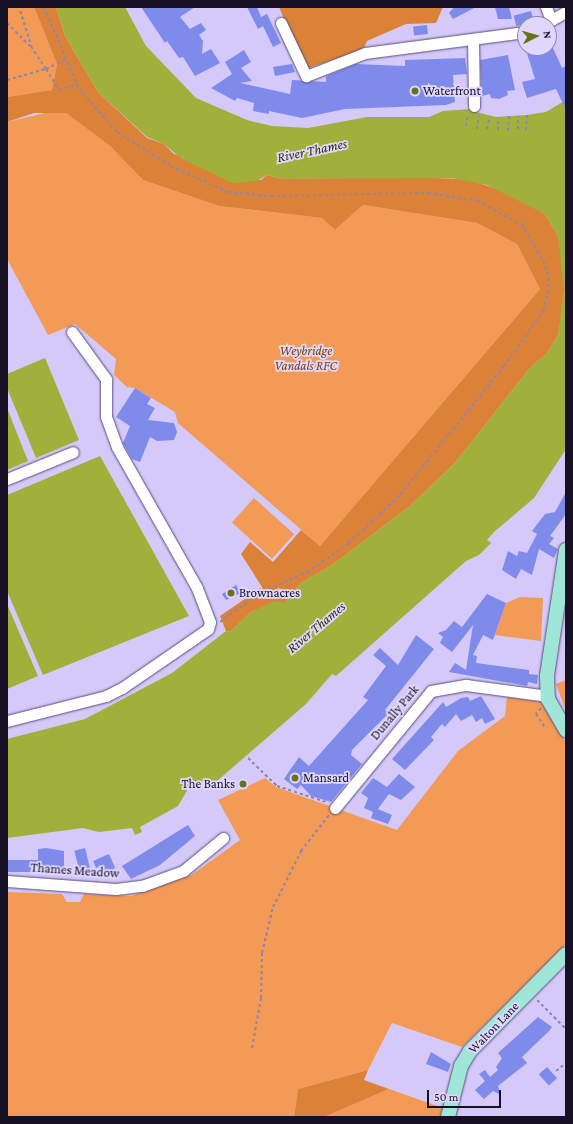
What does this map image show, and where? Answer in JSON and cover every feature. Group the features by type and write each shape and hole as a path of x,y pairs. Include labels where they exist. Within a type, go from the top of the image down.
{"main road":[{"path":"566,550 550,651 549,700 566,730"},
{"name":"Walton Lane","path":"448,1117 461,1066 470,1051 566,954"}],"street":[{"path":"281,23 306,76 365,53 517,33"},
{"path":"473,39 474,109"},
{"path":"7,721 106,696 208,629 208,610 117,447 106,416 106,379 72,332"},
{"path":"7,479 73,452"},
{"name":"Dunally Park","path":"336,807 431,691 466,685 549,700"},
{"name":"Thames Meadow","path":"7,881 109,889 142,886 184,871 223,838"}],"path":[{"path":"19,7 32,48"},
{"path":"44,7 65,60 77,84 117,132 171,166 228,192 271,196 428,193 478,201 522,225 546,266 549,284 544,310 504,366 399,496 348,543 309,571 256,595 208,629"},
{"path":"7,23 32,48 59,90 77,84"},
{"path":"7,80 46,69 65,60"},
{"path":"466,126 474,109"},
{"path":"474,109 477,129"},
{"path":"526,130 527,115"},
{"path":"487,129 490,116"},
{"path":"508,131 509,116"},
{"path":"518,116 518,129"},
{"path":"498,117 498,130"},
{"path":"546,729 536,712 549,700"},
{"path":"248,758 277,786 336,807 301,851 273,907 262,953 261,998 252,1048"},
{"path":"529,992 566,1030"},
{"path":"556,1071 566,1063"}],"green space":[{"path":"7,7 34,7 57,64 52,90 7,97"},
{"name":"Weybridge Vandals RFC","path":"53,111 66,113 110,146 143,180 219,206 322,218 335,230 363,205 477,223 517,244 540,289 320,546 178,423 175,412 135,388 127,387 114,375 116,359 75,324 48,335 7,259 7,122"},
{"path":"254,498 294,534 272,559 232,523"},
{"path":"520,597 543,598 541,641 495,635 506,603"},
{"path":"566,680 566,711 556,684"},
{"path":"507,697 541,702 566,742 566,944 462,1047 392,1023 368,1070 298,1089 294,1117 7,1117 7,892 62,894 67,902 80,902 84,894 131,896 193,874 240,840 218,800 265,778 276,787 397,830 458,751 505,716"},
{"path":"389,1089 443,1108 442,1117 324,1117"}],"shaded area":[{"path":"34,7 56,7 65,36 98,92 147,138 164,144 174,154 261,180 267,175 283,179 399,177 466,179 510,193 545,214 558,236 565,272 563,308 558,335 548,352 529,369 455,463 410,506 335,563 301,583 284,604 274,602 250,613 230,632 226,631 220,616 262,587 241,554 250,542 273,562 301,530 320,546 540,289 517,244 477,223 363,205 335,230 322,218 219,206 143,180 110,146 66,113 34,113 7,122 7,97 52,90 57,64"},
{"path":"279,7 443,7 436,23 406,24 367,41 363,50 305,69"},
{"path":"368,1070 364,1080 389,1089 324,1117 294,1117 298,1089"}],"water":[{"name":"River Thames","path":"56,7 125,7 146,46 196,98 247,120 272,126 308,128 367,117 429,117 443,111 470,109 472,105 477,106 476,112 496,117 527,115 546,112 566,100 566,449 534,498 494,532 487,540 491,543 479,555 466,561 336,676 332,674 306,704 217,781 192,782 178,806 140,827 142,832 135,835 132,828 99,832 83,828 7,838 7,739 85,719 172,673 226,631 230,632 250,613 274,601 284,603 301,583 335,563 410,506 455,463 529,369 548,352 558,335 564,291 558,236 545,214 487,185 452,178 283,179 267,175 257,181 233,183 182,159 164,144 147,137 98,92 65,36"},
{"path":"45,358 79,440 36,458 7,388 7,374"},
{"path":"7,408 28,461 7,470"},
{"path":"100,456 189,616 43,675 7,591 7,495"},
{"path":"7,604 38,676 7,689"}],"building":[{"path":"141,7 195,7 180,17 190,29 201,23 206,30 199,35 203,41 202,54 211,49 220,63 195,76 183,57 179,58 167,41 165,43"},
{"path":"247,7 257,7 261,17 267,14 281,43 273,47 263,26 258,29"},
{"path":"454,7 476,7 453,19 449,13"},
{"path":"495,7 509,7 512,19 498,19"},
{"path":"531,11 532,16 517,16 516,26 514,16"},
{"path":"427,25 428,34 414,35 413,26"},
{"path":"244,50 251,62 241,68 252,81 240,83 290,94 292,80 326,82 326,76 356,64 405,66 405,60 465,58 467,74 453,75 455,102 446,105 345,109 302,118 269,111 269,114 253,111 254,103 237,98 235,101 211,88 232,74 225,62"},
{"path":"508,55 515,90 507,91 508,95 499,99 491,98 490,94 482,96 480,60"},
{"path":"528,56 557,56 562,68 566,66 566,110 556,89 527,98 522,82 535,79"},
{"path":"292,64 295,72 275,76 273,67"},
{"path":"135,388 151,398 147,404 155,408 148,420 174,423 177,432 174,440 157,441 150,437 140,462 132,459 123,443 130,426 116,417"},
{"path":"566,492 566,514 550,536 554,538 549,544 558,549 554,558 539,549 532,575 521,569 516,579 502,570 508,551 517,556 519,551 527,553 537,534 532,531 545,514 555,512"},
{"name":"Brownacres","path":"236,585 241,593 226,600 222,594"},
{"path":"487,594 506,603 493,640 483,635 473,655 477,656 476,663 529,670 529,674 538,675 537,684 528,682 527,686 449,672 455,663 466,670 473,625 452,652 440,643 443,637 438,633 446,630 454,621 462,627"},
{"path":"416,635 434,649 385,710 389,713 352,750 351,755 362,764 331,802 311,796 301,785 297,789 284,779 299,757 309,766 368,700 363,697 386,666 373,655 380,648 398,665"},
{"path":"481,696 495,719 485,724 482,718 476,722 472,715 461,721 456,714 445,727 442,724 431,737 434,740 405,770 392,759 443,702 446,707 461,698 468,697 470,701"},
{"path":"399,774 415,787 401,800 389,794 378,809 392,815 388,824 371,818 373,812 364,808 368,798 361,793 373,778 387,787"},
{"path":"188,825 195,836 160,865 131,879 122,866"},
{"path":"46,848 64,851 64,870 52,870 52,866 31,867 31,872 7,872 7,860 38,860 38,849"},
{"path":"85,848 90,868 79,871 74,851"},
{"path":"109,854 117,872 106,877 101,866 96,868 93,861"},
{"path":"538,1017 552,1027 522,1057 527,1063 498,1086 501,1095 493,1091 484,1099 475,1090 485,1081 479,1074 485,1070 490,1077 498,1070 496,1067 502,1058 498,1053"},
{"path":"431,1052 451,1064 448,1072 426,1064"},
{"path":"547,1067 557,1078 549,1086 539,1074"}],"place":[{"name":"Waterfront","path":"415,91"},
{"name":"Brownacres","path":"231,593"},
{"name":"Mansard","path":"295,778"},
{"name":"The Banks","path":"243,784"}]}
